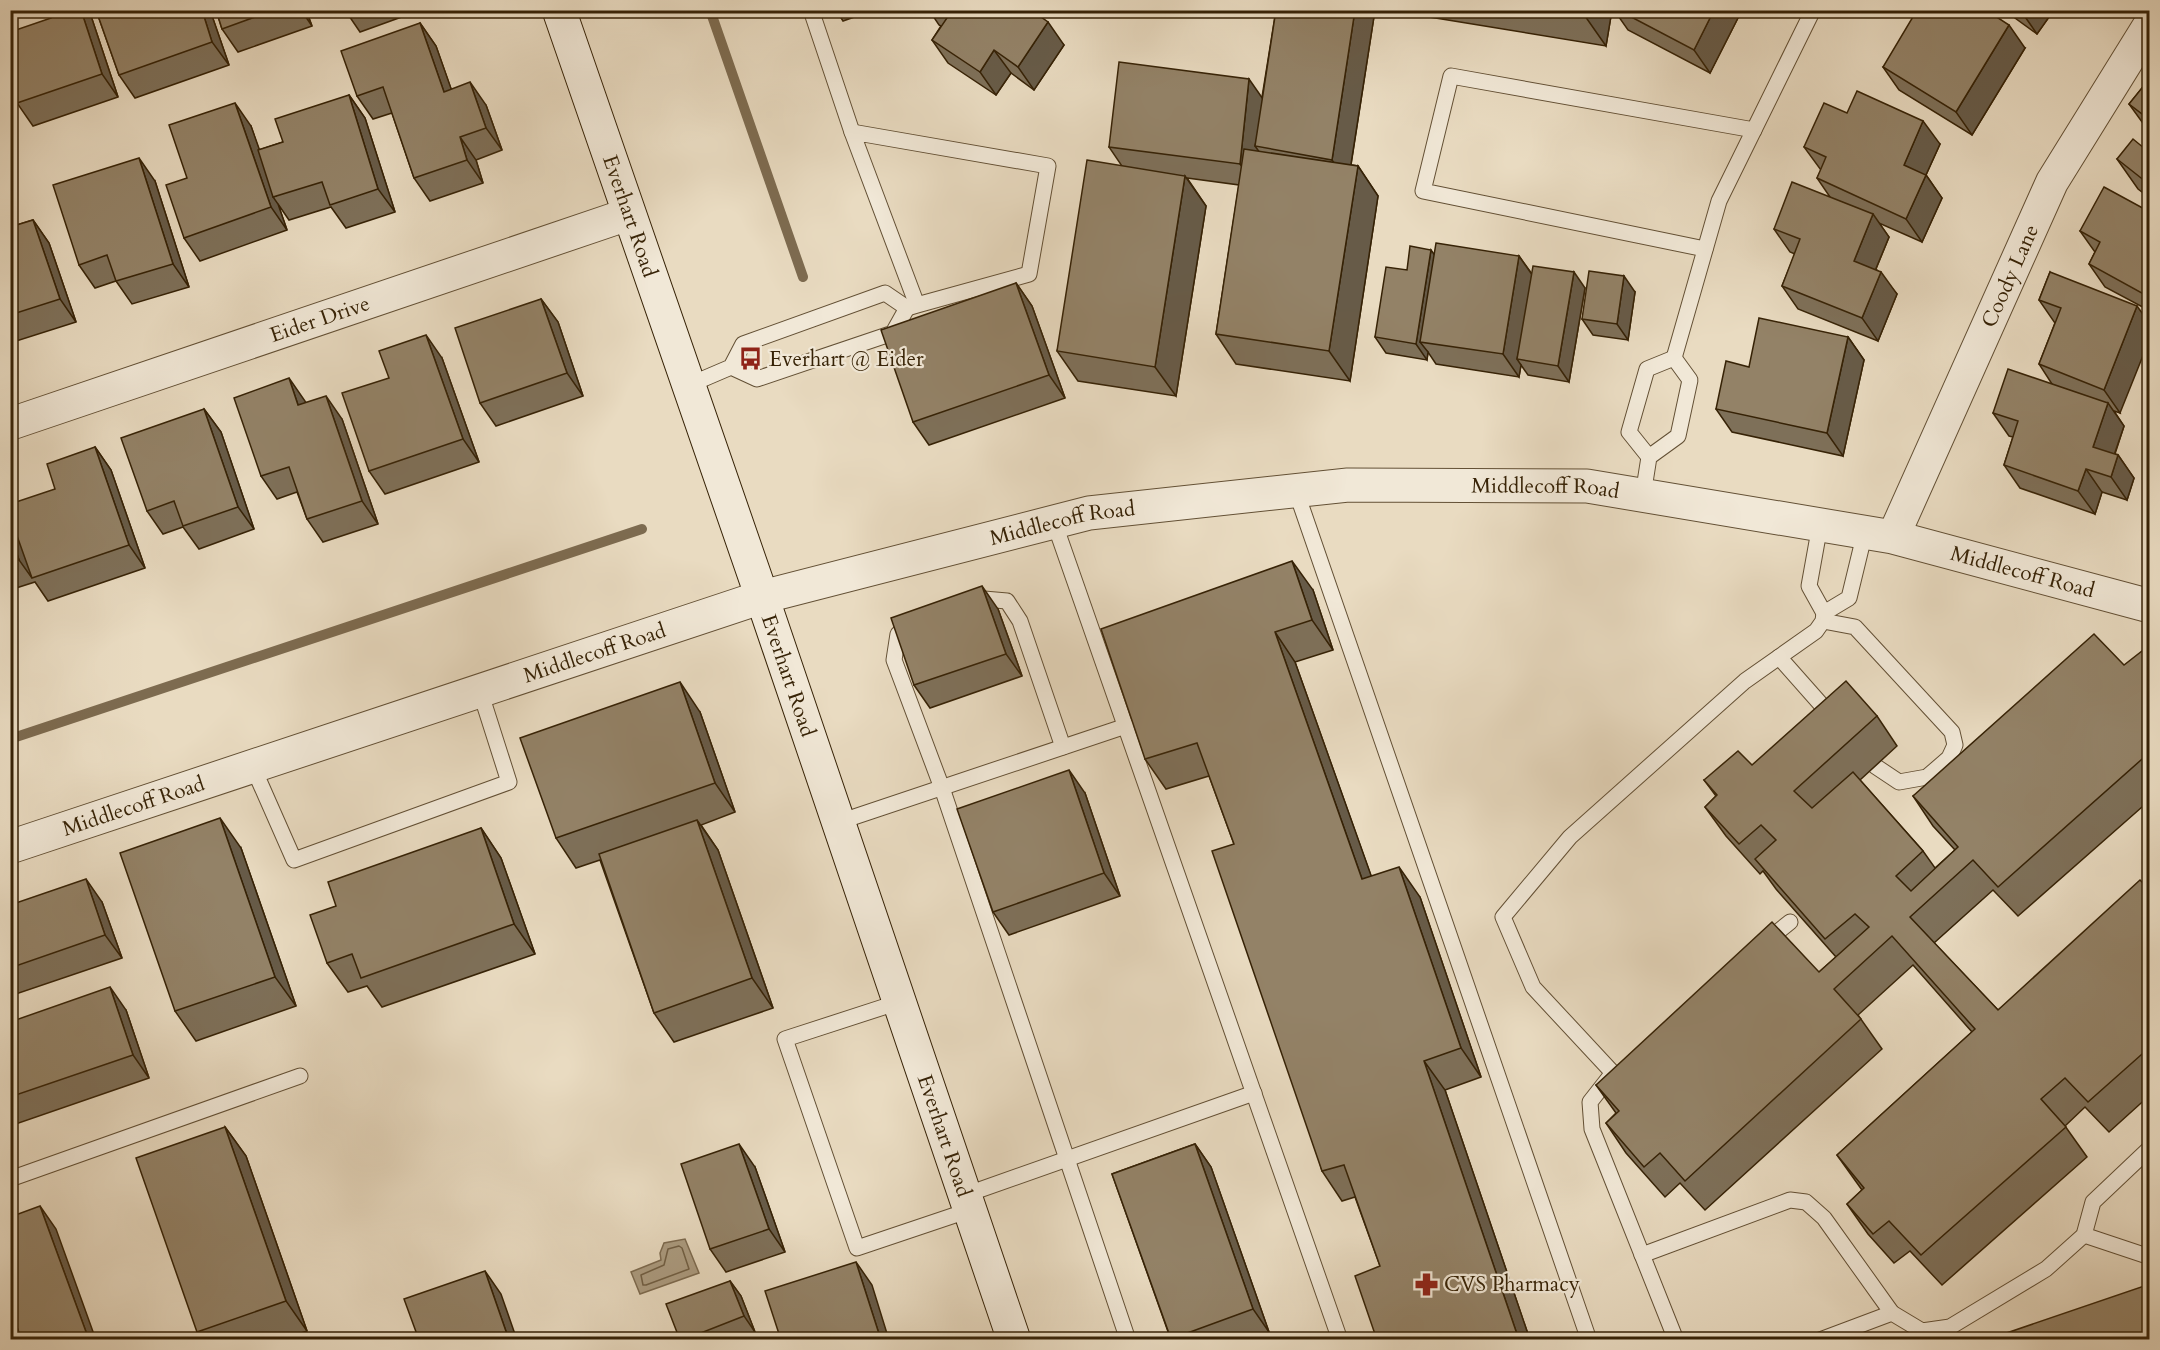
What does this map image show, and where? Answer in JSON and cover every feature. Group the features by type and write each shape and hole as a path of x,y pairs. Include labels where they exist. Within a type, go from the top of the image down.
{"street":[{"name":"Everhart Road","path":"559,10 839,822 1014,1340"},
{"name":"Coody Lane","path":"1879,535 2052,182 2150,24"},
{"name":"Eider Drive","path":"10,424 629,214"},
{"name":"Middlecoff Road","path":"10,847 762,597 1089,513 1348,485 1587,486 1879,535 2150,606"}],"lane":[{"path":"811,10 912,307"},
{"path":"1674,358 1719,201 1813,10"},
{"path":"1705,249 1423,191 1451,76 1754,130"},
{"path":"731,367 757,379 893,333 912,307 1029,274 1048,166 852,132"},
{"path":"689,385 731,367 743,344 885,293 912,307"},
{"path":"1643,495 1649,457 1678,436 1690,380 1674,358"},
{"path":"1649,457 1629,432 1647,369 1674,358"},
{"path":"1296,491 1589,1340"},
{"path":"1054,522 1340,1340"},
{"path":"1820,525 1809,586 1824,617 1855,627 1952,732 1955,745 1949,758 1927,777 1899,782 1875,766"},
{"path":"1676,1340 1592,1129 1590,1102 1617,1070 1533,987 1503,917 1570,837 1745,681 1816,631 1824,617 1849,598 1879,535"},
{"path":"962,606 984,599 1007,601 1020,621 1063,747"},
{"path":"930,616 919,619 898,634 894,660 942,788 1128,1340"},
{"path":"1779,657 1844,730"},
{"path":"253,767 294,860 509,782 480,691"},
{"path":"839,822 1126,726"},
{"path":"1756,950 1790,922"},
{"path":"899,1002 785,1039 857,1248 1067,1159 1254,1093"},
{"path":"10,1179 300,1076"},
{"path":"1642,1255 1790,1200 1806,1202 1824,1218 1892,1313 1922,1331 1950,1327 2046,1269 2084,1235 2093,1202 2150,1148"},
{"path":"2084,1235 2150,1257"},
{"path":"1820,1340 1892,1313"}],"water":[{"path":"685,1239 699,1273 640,1294 631,1272 661,1260 660,1253 664,1243"}],"building":[{"path":"48,10 81,10 102,74 17,103 10,84 10,32 51,18"},
{"path":"96,10 202,10 212,42 119,75"},
{"path":"216,10 274,10 222,29"},
{"path":"936,10 1031,10 1048,22 1018,67 994,50 980,72 932,40 947,18"},
{"path":"1276,10 1355,10 1332,160 1255,146"},
{"path":"1549,10 1586,10 1585,16"},
{"path":"1618,10 1714,10 1694,50"},
{"path":"1917,10 1986,10 2009,25 1956,112 1883,67"},
{"path":"420,23 444,92 470,82 486,128 460,137 467,160 414,178 383,87 357,96 341,51"},
{"path":"1119,62 1249,79 1240,164 1109,147"},
{"path":"2150,78 2150,120 2129,104"},
{"path":"1857,91 1923,121 1904,165 1926,175 1906,219 1817,178 1826,157 1804,147 1824,103 1847,113"},
{"path":"349,95 378,189 330,205 322,182 273,197 258,150 283,142 275,119"},
{"path":"235,103 271,207 184,238 166,185 187,178 169,125"},
{"path":"2133,139 2150,153 2150,185 2117,159"},
{"path":"1244,149 1358,166 1329,351 1216,334"},
{"path":"139,158 173,264 116,281 107,255 79,265 53,185"},
{"path":"1087,160 1185,176 1155,367 1057,351"},
{"path":"1792,182 1873,214 1854,261 1881,272 1862,318 1782,286 1800,239 1774,229"},
{"path":"2104,187 2150,212 2149,297 2089,264 2100,242 2080,231"},
{"path":"33,220 60,299 10,315 10,227"},
{"path":"1436,243 1519,256 1503,354 1420,342"},
{"path":"1410,246 1431,250 1416,344 1375,337 1386,267 1407,270"},
{"path":"1533,266 1574,272 1558,366 1517,359"},
{"path":"1589,271 1624,276 1617,324 1582,319"},
{"path":"2050,272 2137,306 2104,390 2039,364 2061,308 2039,300"},
{"path":"1016,283 1049,375 913,422 881,330"},
{"path":"541,299 567,373 480,403 455,328"},
{"path":"1759,318 1848,337 1827,433 1716,409 1726,361 1749,367"},
{"path":"426,335 463,439 369,471 342,393 389,378 379,351"},
{"path":"2008,369 2108,403 2093,447 2118,455 2111,477 2086,469 2078,491 2004,465 2018,421 1993,413"},
{"path":"289,378 298,405 326,396 362,501 307,519 289,467 261,476 234,398"},
{"path":"204,409 238,507 183,526 174,501 147,511 121,438"},
{"path":"95,447 129,545 32,578 10,516 10,504 55,489 47,464"},
{"path":"10,532 19,560 10,562"},
{"path":"1292,561 1312,620 1275,632 1362,879 1399,867 1461,1048 1424,1061 1519,1340 1377,1340 1355,1276 1380,1266 1344,1165 1322,1171 1212,851 1234,844 1197,743 1145,759 1101,629"},
{"path":"982,586 1006,654 914,685 891,618"},
{"path":"2094,634 2124,665 2142,651 2150,660 2150,752 1998,887 1973,860 1910,917 1998,1010 2140,880 2150,890 2150,1047 2088,1102 2065,1078 2041,1099 2066,1127 1921,1255 1889,1221 1873,1234 1847,1204 1864,1188 1837,1155 1975,1029 1892,936 1834,989 1861,1019 1685,1181 1660,1153 1644,1167 1606,1123 1619,1111 1596,1085 1772,922 1819,972 1869,927 1855,914 1825,939 1755,859 1776,840 1761,825 1739,844 1705,807 1717,795 1704,780 1738,751 1752,765 1846,681 1877,716 1794,791 1812,808 1853,772 1923,851 1896,876 1911,891 1958,847 1913,796"},
{"path":"680,682 715,783 556,838 520,738"},
{"path":"1069,770 1104,873 993,912 957,809"},
{"path":"220,818 275,977 175,1011 120,853"},
{"path":"697,820 752,978 654,1013 599,854"},
{"path":"481,828 514,924 361,978 352,954 327,963 310,915 336,906 328,882"},
{"path":"86,879 105,935 10,968 10,905"},
{"path":"110,987 133,1055 10,1097 10,1022"},
{"path":"225,1127 286,1301 197,1332 136,1158"},
{"path":"739,1144 769,1229 710,1249 681,1164"},
{"path":"1195,1144 1253,1309 1171,1339 1112,1174"},
{"path":"40,1206 89,1340 22,1340 10,1309 10,1217"},
{"path":"856,1262 881,1340 781,1340 765,1291"},
{"path":"485,1271 509,1340 419,1340 404,1299"},
{"path":"730,1281 744,1316 680,1340 666,1304"},
{"path":"2150,1284 2150,1340 1986,1340"}],"waterway":[{"path":"710,10 803,277"},
{"path":"10,739 642,529"}],"place":[{"name":"Everhart @ Eider","path":"751,359"},
{"name":"CVS Pharmacy","path":"1426,1284"}]}
